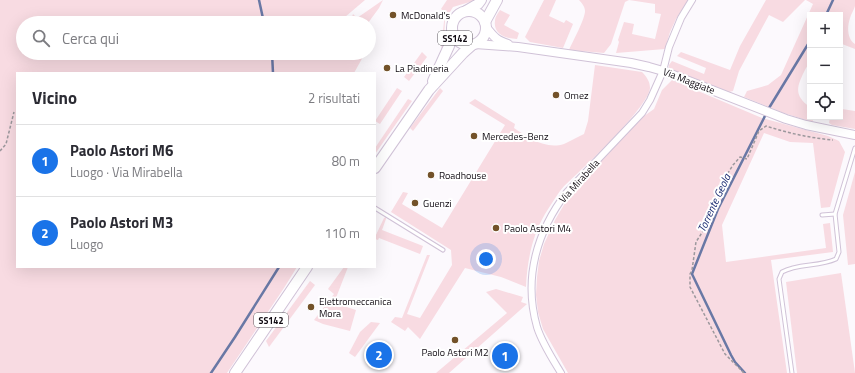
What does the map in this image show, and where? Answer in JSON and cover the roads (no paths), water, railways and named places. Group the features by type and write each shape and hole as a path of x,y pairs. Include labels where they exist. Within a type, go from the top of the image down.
{"main road":[{"name":"SS142","path":"429,90 449,46 452,23 460,13 478,4 481,0"},
{"name":"SS142","path":"376,167 429,90 463,53 480,41 483,37 486,32 486,25 497,0"},
{"path":"466,11 476,12 481,15 486,25"},
{"name":"SS142","path":"452,31 459,42 467,45 474,44"},
{"name":"SS142","path":"235,373 306,268"}],"street":[{"name":"Via Mirabella","path":"561,373 544,344 537,328 534,311 531,292 532,274 539,241 558,203 642,113 650,100 663,71 669,47 680,18 692,0"},
{"name":"Via Maggiate","path":"486,25 492,35 499,40 518,47"},
{"name":"Via Maggiate","path":"474,44 518,47 631,63 648,67 663,71 806,125 855,135"}],"lane":[{"path":"792,373 780,279 782,272 788,269 829,262 836,259 839,252 835,214 855,148"},
{"path":"376,209 443,250"},
{"path":"822,215 835,214"}],"waterway":[{"path":"259,0 262,16"},
{"name":"Torrente Geola","path":"827,12 833,0"},
{"name":"Torrente Geola","path":"745,373 731,355 692,274 718,209 769,108 807,46"},
{"path":"272,60 273,72"},
{"path":"211,373 278,268"}],"place":[{"name":"McDonald's","path":"393,15"},
{"name":"La Piadineria","path":"387,68"},
{"name":"Omez","path":"556,95"},
{"name":"Mercedes-Benz","path":"474,136"},
{"name":"Roadhouse","path":"431,175"},
{"name":"Guenzi","path":"415,203"},
{"name":"Paolo Astori M4","path":"496,228"},
{"name":"Elettromeccanica Mora","path":"311,307"},
{"name":"Paolo Astori M2","path":"455,340"},
{"name":"Paolo Astori M3","path":"379,355"},
{"name":"Paolo Astori M6","path":"505,356"}]}
